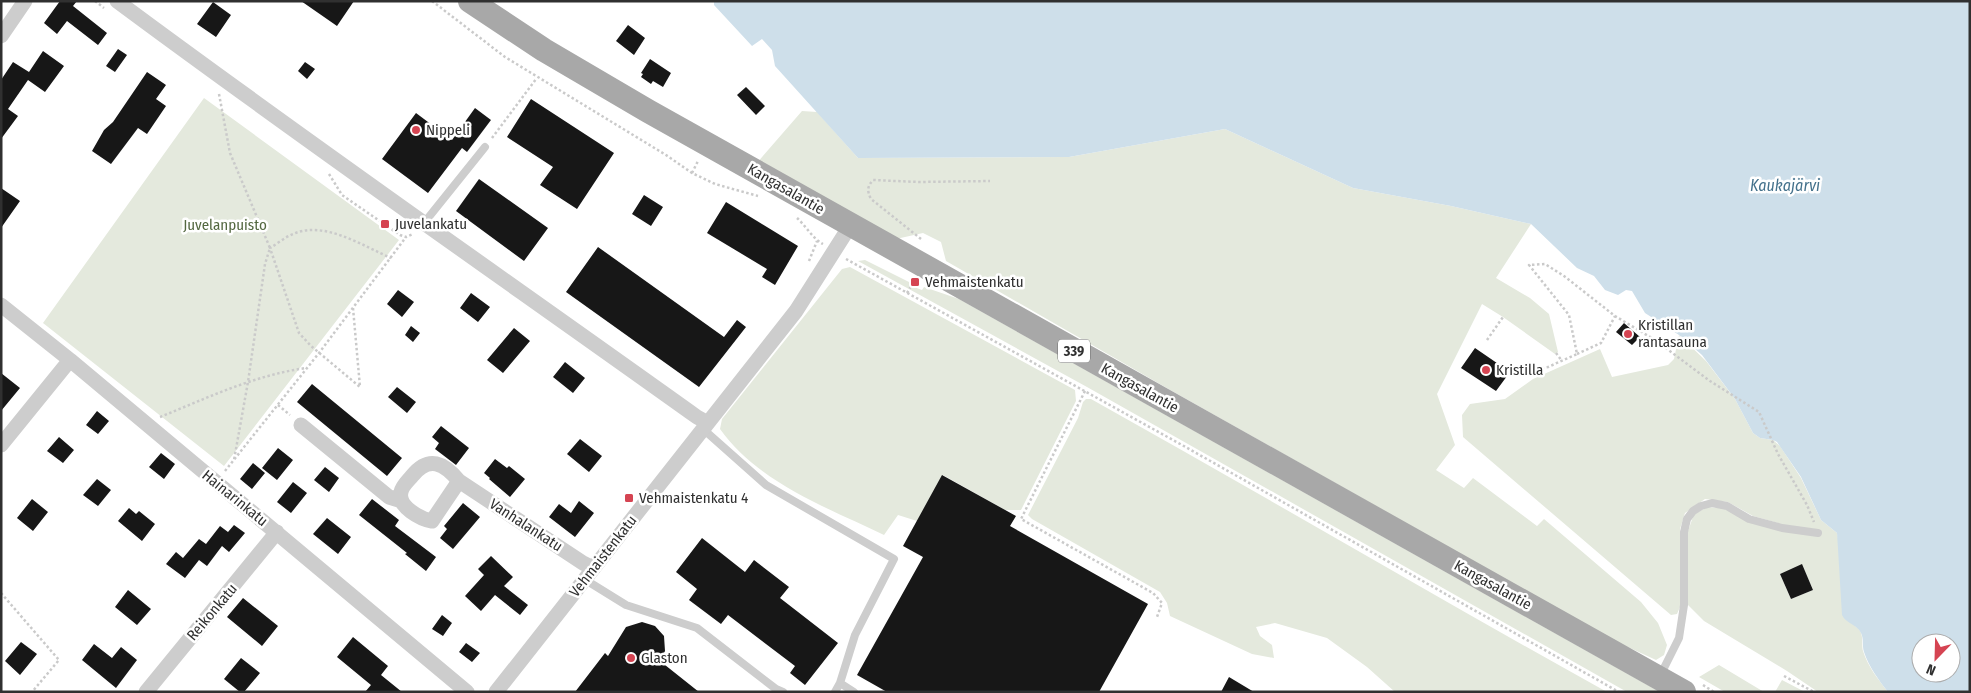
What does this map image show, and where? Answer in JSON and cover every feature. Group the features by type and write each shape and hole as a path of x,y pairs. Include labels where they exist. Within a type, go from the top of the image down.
{"main road":[{"name":"Kangasalantie","path":"470,1 520,35 586,75 850,226 1684,692"}],"street":[{"path":"1,36 25,1"},
{"path":"117,1 323,152 697,417 705,426"},
{"name":"Vehmaistenkatu","path":"496,692 796,311 850,226"},
{"name":"Hainarinkatu","path":"1,305 70,360 468,692"},
{"path":"1,445 70,360"},
{"path":"301,424 389,496 402,501 414,515 423,519 432,521 460,481"},
{"name":"Vanhalankatu","path":"402,501 400,493 422,466 431,464 449,468 460,481 583,563 589,574"},
{"name":"Reikonkatu","path":"146,692 277,532"}],"lane":[{"path":"424,223 485,147"},
{"path":"705,426 766,484 894,559 855,635 835,692"},
{"path":"1660,678 1679,638 1684,605 1684,532 1687,519 1693,511 1701,506 1712,504 1727,506 1748,519 1782,528 1818,533"},
{"path":"589,574 626,605 696,628 783,692"},
{"path":"840,682 854,692"}],"path":[{"path":"432,1 504,57 666,155 692,173 715,184 760,197"},
{"path":"485,147 537,78"},
{"path":"219,94 230,153 270,248 299,333 319,353 360,387 353,308"},
{"path":"692,173 697,162 703,160"},
{"path":"921,239 871,199 868,193 868,186 874,180 919,182 990,181"},
{"path":"793,214 809,229 817,241 835,250 853,263 1085,391 1619,692"},
{"path":"234,460 248,382 266,259 270,248 294,233 316,230 349,238 391,258"},
{"path":"216,482 319,353 406,237"},
{"path":"1577,354 1569,314 1529,265 1545,264 1564,276 1615,316 1654,340 1710,381 1759,412 1778,454 1807,505 1818,533"},
{"path":"907,293 913,283"},
{"path":"1517,372 1548,367 1601,344 1615,316"},
{"path":"1487,340 1503,317"},
{"path":"1556,353 1562,361"},
{"path":"144,423 248,382 306,368"},
{"path":"1085,391 1021,518 1153,593 1162,603 1157,617"},
{"path":"1,594 59,660 32,692"},
{"path":"1784,676 1814,692"}],"green space":[{"name":"Juvelanpuisto","path":"204,98 399,240 224,466 43,323"},
{"path":"802,111 817,112 858,158 1069,157 1225,129 1353,188 1451,206 1531,224 1496,278 1530,298 1549,314 1558,352 1555,354 1482,304 1437,394 1455,445 1436,470 1464,488 1473,478 1537,526 1544,519 1641,602 1658,623 1667,645 1664,655 1656,660 1617,642 1172,391 946,261 941,242 923,233 896,239 756,164"},
{"path":"865,260 915,285 914,287 922,290 924,287 959,299 1660,692 1627,692 1087,387 858,261"},
{"path":"850,267 1075,390 1076,401 1021,510 1005,510 943,475 917,521 898,515 884,535 795,492 774,479 736,448 720,429 722,419 842,269"},
{"path":"1679,335 1706,361 1735,399 1753,433 1760,438 1773,440 1780,446 1801,478 1821,520 1837,533 1855,626 1861,634 1863,651 1870,668 1888,692 1818,692 1704,621 1688,605 1688,531 1694,514 1708,507 1729,509 1756,523 1778,523 1753,516 1728,502 1705,499 1685,513 1680,529 1680,607 1677,614 1671,615 1463,437 1462,415 1470,404 1505,399 1533,379 1600,349 1612,377 1668,365 1674,359","holes":["1802,565 1813,590 1791,599 1780,574"]},
{"path":"1086,399 1091,399 1607,692 1395,692 1367,667 1327,638 1275,623 1256,627 1260,636 1272,645 1274,658 1252,654 1170,616 1167,603 1160,592 1028,515"},
{"path":"1719,665 1764,692 1725,692 1699,677"},
{"path":"1782,680 1805,692 1775,692"}],"water":[{"name":"Kaukajärvi","path":"714,1 1970,1 1970,692 1888,692 1868,663 1863,650 1861,633 1842,615 1837,533 1821,520 1801,477 1777,442 1760,438 1753,433 1735,399 1702,355 1679,335 1645,313 1632,291 1626,290 1618,295 1605,290 1594,276 1577,268 1531,224 1451,206 1353,188 1225,129 1069,157 858,158 775,66 772,50 762,39 752,46 714,5"}],"building":[{"path":"60,1 77,1 73,6 107,33 98,45 67,21 57,34 44,23"},
{"path":"301,1 354,1 337,26"},
{"path":"213,2 231,15 216,37 197,24"},
{"path":"628,25 645,38 634,55 616,41"},
{"path":"118,49 127,55 115,72 106,66"},
{"path":"43,51 64,66 45,92 28,80 8,109 18,116 1,139 1,80 13,62 29,72"},
{"path":"650,59 671,73 663,87 653,81 651,84 641,77 643,74 641,73"},
{"path":"305,62 315,69 307,79 298,71"},
{"path":"147,72 166,85 156,99 166,106 147,134 138,128 111,164 92,151 104,130 113,122"},
{"path":"746,87 765,106 756,115 737,95"},
{"path":"531,99 614,153 577,209 540,185 553,167 507,137"},
{"path":"475,108 491,120 467,152 462,148 428,193 382,159 416,113 452,140"},
{"path":"479,179 548,228 524,261 456,211"},
{"path":"1,188 20,201 1,228"},
{"path":"644,195 663,207 651,226 632,214"},
{"path":"726,202 798,246 775,285 762,277 767,269 707,233"},
{"path":"598,247 724,337 737,320 746,327 699,387 566,292"},
{"path":"398,290 414,302 402,317 387,304"},
{"path":"471,293 490,307 478,322 460,308"},
{"name":"Kristillan rantasauna","path":"1624,323 1640,337 1632,345 1616,332"},
{"path":"411,326 420,333 413,342 405,335"},
{"path":"514,328 530,341 503,373 487,360"},
{"name":"Kristilla","path":"1475,348 1510,372 1496,391 1461,368"},
{"path":"565,362 585,378 573,393 553,377"},
{"path":"1,373 20,388 1,411"},
{"path":"312,384 402,458 387,476 297,402"},
{"path":"397,387 416,402 407,413 388,397"},
{"path":"97,411 109,421 98,434 86,425"},
{"path":"441,426 469,448 456,465 435,449 439,443 432,437"},
{"path":"59,437 74,450 63,463 47,451"},
{"path":"580,439 602,456 589,472 567,454"},
{"path":"278,448 293,460 277,480 262,468"},
{"path":"161,453 175,464 164,479 149,467"},
{"path":"495,459 507,468 509,466 525,479 510,497 484,473"},
{"path":"253,463 265,473 252,489 240,479"},
{"path":"325,467 339,478 329,492 314,480"},
{"path":"942,475 1016,516 1010,526 1148,604 1099,692 887,692 857,675 923,557 903,546"},
{"path":"97,479 111,490 98,506 83,495"},
{"path":"293,482 307,493 291,513 277,502"},
{"path":"32,499 48,512 33,531 17,518"},
{"path":"372,499 399,520 395,526 436,557 426,571 405,554 407,553 359,515"},
{"path":"579,501 594,513 575,537 549,517 559,504 571,513"},
{"path":"463,503 480,517 453,549 440,538 447,529 444,526"},
{"path":"129,508 136,514 139,511 155,524 142,541 118,521"},
{"path":"327,518 351,537 338,554 313,534"},
{"path":"234,525 245,533 229,552 222,546 207,566 199,560 185,578 166,564 176,552 183,558 199,539 206,544 220,526 228,532"},
{"path":"702,538 745,572 754,560 789,587 780,598 838,643 805,685 790,673 795,666 728,615 721,624 689,600 697,589 676,572"},
{"path":"491,556 513,577 504,586 528,605 520,615 495,595 481,611 465,596 484,575 478,569"},
{"path":"1802,564 1813,590 1791,599 1780,574"},
{"path":"128,590 151,609 137,625 115,607"},
{"path":"243,598 278,626 262,646 227,617"},
{"path":"442,615 452,623 443,636 432,629"},
{"name":"Glaston","path":"642,622 655,626 664,636 665,651 660,661 699,692 575,692 605,653 608,656 626,627"},
{"path":"353,637 388,666 381,675 402,692 365,692 371,685 337,657"},
{"path":"21,642 37,654 20,675 5,661"},
{"path":"466,643 480,653 472,662 459,652"},
{"path":"94,644 112,658 121,647 137,660 116,688 82,660"},
{"path":"241,658 260,673 244,692 240,692 224,679"},
{"path":"1229,677 1254,692 1221,692"}],"place":[{"name":"Nippeli","path":"416,130"},
{"name":"Juvelankatu","path":"385,224"},
{"name":"Vehmaistenkatu","path":"915,282"},
{"name":"Kristillan rantasauna","path":"1628,334"},
{"name":"Kristilla","path":"1486,370"},
{"name":"Vehmaistenkatu 4","path":"629,498"},
{"name":"Glaston","path":"631,658"}]}
